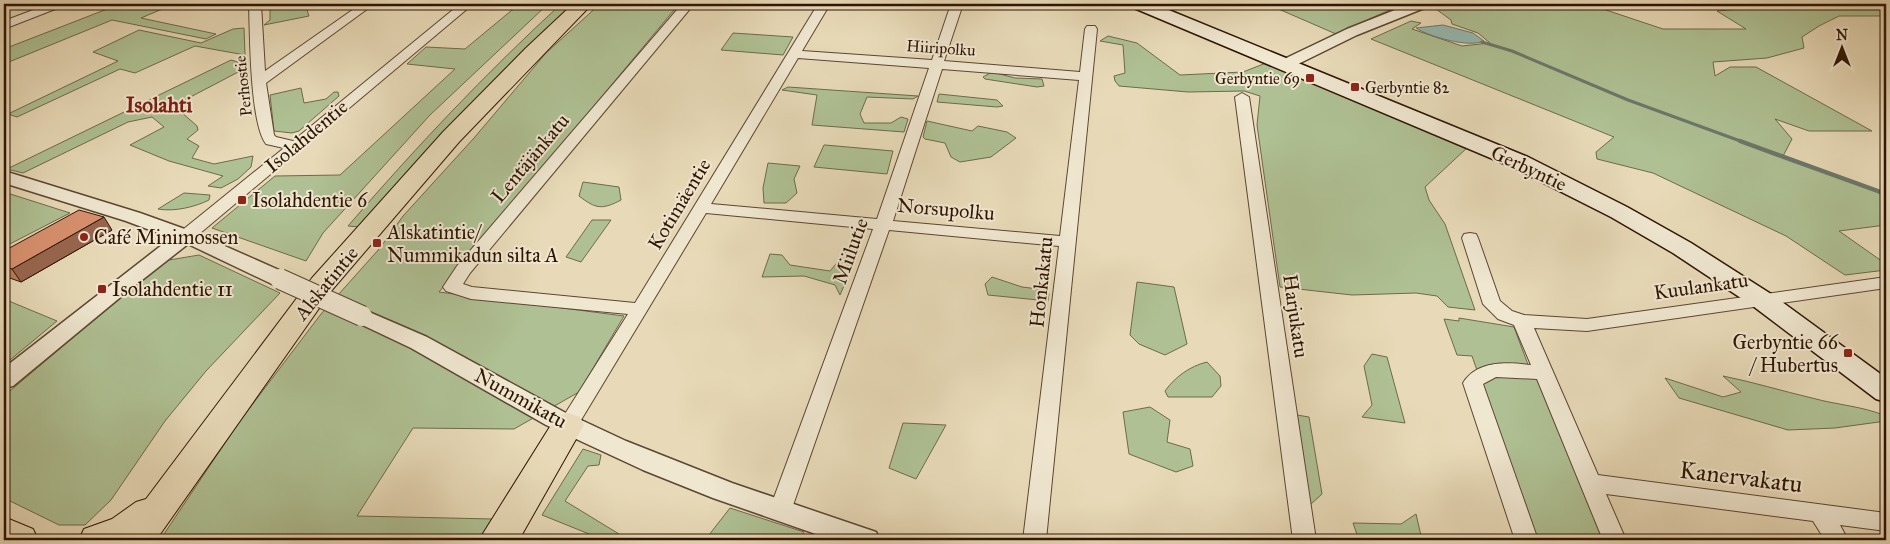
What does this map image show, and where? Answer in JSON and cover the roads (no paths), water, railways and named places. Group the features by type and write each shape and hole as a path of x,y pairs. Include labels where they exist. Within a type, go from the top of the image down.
{"main road":[{"name":"Alskatintie","path":"136,540 322,284 451,137 533,52 583,4"},
{"name":"Gerbyntie","path":"1140,4 1520,162 1619,212 1661,236 1762,300 1886,392"},
{"path":"497,540 507,528 568,425"},
{"path":"97,540 118,534 136,524 168,494"},
{"path":"4,532 20,540"}],"street":[{"path":"4,25 59,4"},
{"name":"Perhostie","path":"255,4 259,82 267,136 272,141 293,146"},
{"path":"259,82 368,4"},
{"name":"Isolahdentie","path":"4,380 115,290 186,236 467,4"},
{"name":"Lentäjänkatu","path":"640,309 471,293 452,287 463,270 688,4"},
{"name":"Kotimäentie","path":"568,425 824,4"},
{"name":"Miilutie","path":"780,511 883,225 957,4"},
{"path":"1286,64 1352,32 1422,4"},
{"name":"Honkakatu","path":"1035,540 1091,30"},
{"name":"Hiiripolku","path":"795,54 1085,76"},
{"name":"Harjukatu","path":"1242,97 1305,540"},
{"name":"Nummikatu","path":"4,177 133,217 186,236 418,341 568,425 642,459 780,511 866,540"},
{"name":"Norsupolku","path":"701,208 1068,242"},
{"path":"1470,238 1492,304 1504,315 1522,322 1614,540"},
{"name":"Kuulankatu","path":"1522,322 1587,325 1886,282"},
{"path":"1526,540 1473,383 1478,376 1494,370 1542,373"},
{"name":"Kanervakatu","path":"1590,483 1886,522"},
{"path":"1820,514 1837,540"}],"water":[{"path":"1443,25 1473,33 1484,41 1477,43 1460,42 1430,35 1416,28"}],"waterway":[{"path":"1482,42 1512,51 1628,100 1743,142"},
{"path":"1740,141 1886,194"}],"place":[{"name":"Gerbyntie 69","path":"1310,78"},
{"name":"Gerbyntie 82","path":"1355,87"},
{"name":"Isolahdentie 6","path":"242,200"},
{"name":"Café Minimossen","path":"84,237"},
{"name":"Alskatintie/ Nummikadun silta A","path":"377,243"},
{"name":"Isolahdentie 11","path":"102,289"},
{"name":"Gerbyntie 66 / Hubertus","path":"1848,353"}],"district":[{"name":"Isolahti","path":"159,105"}]}
